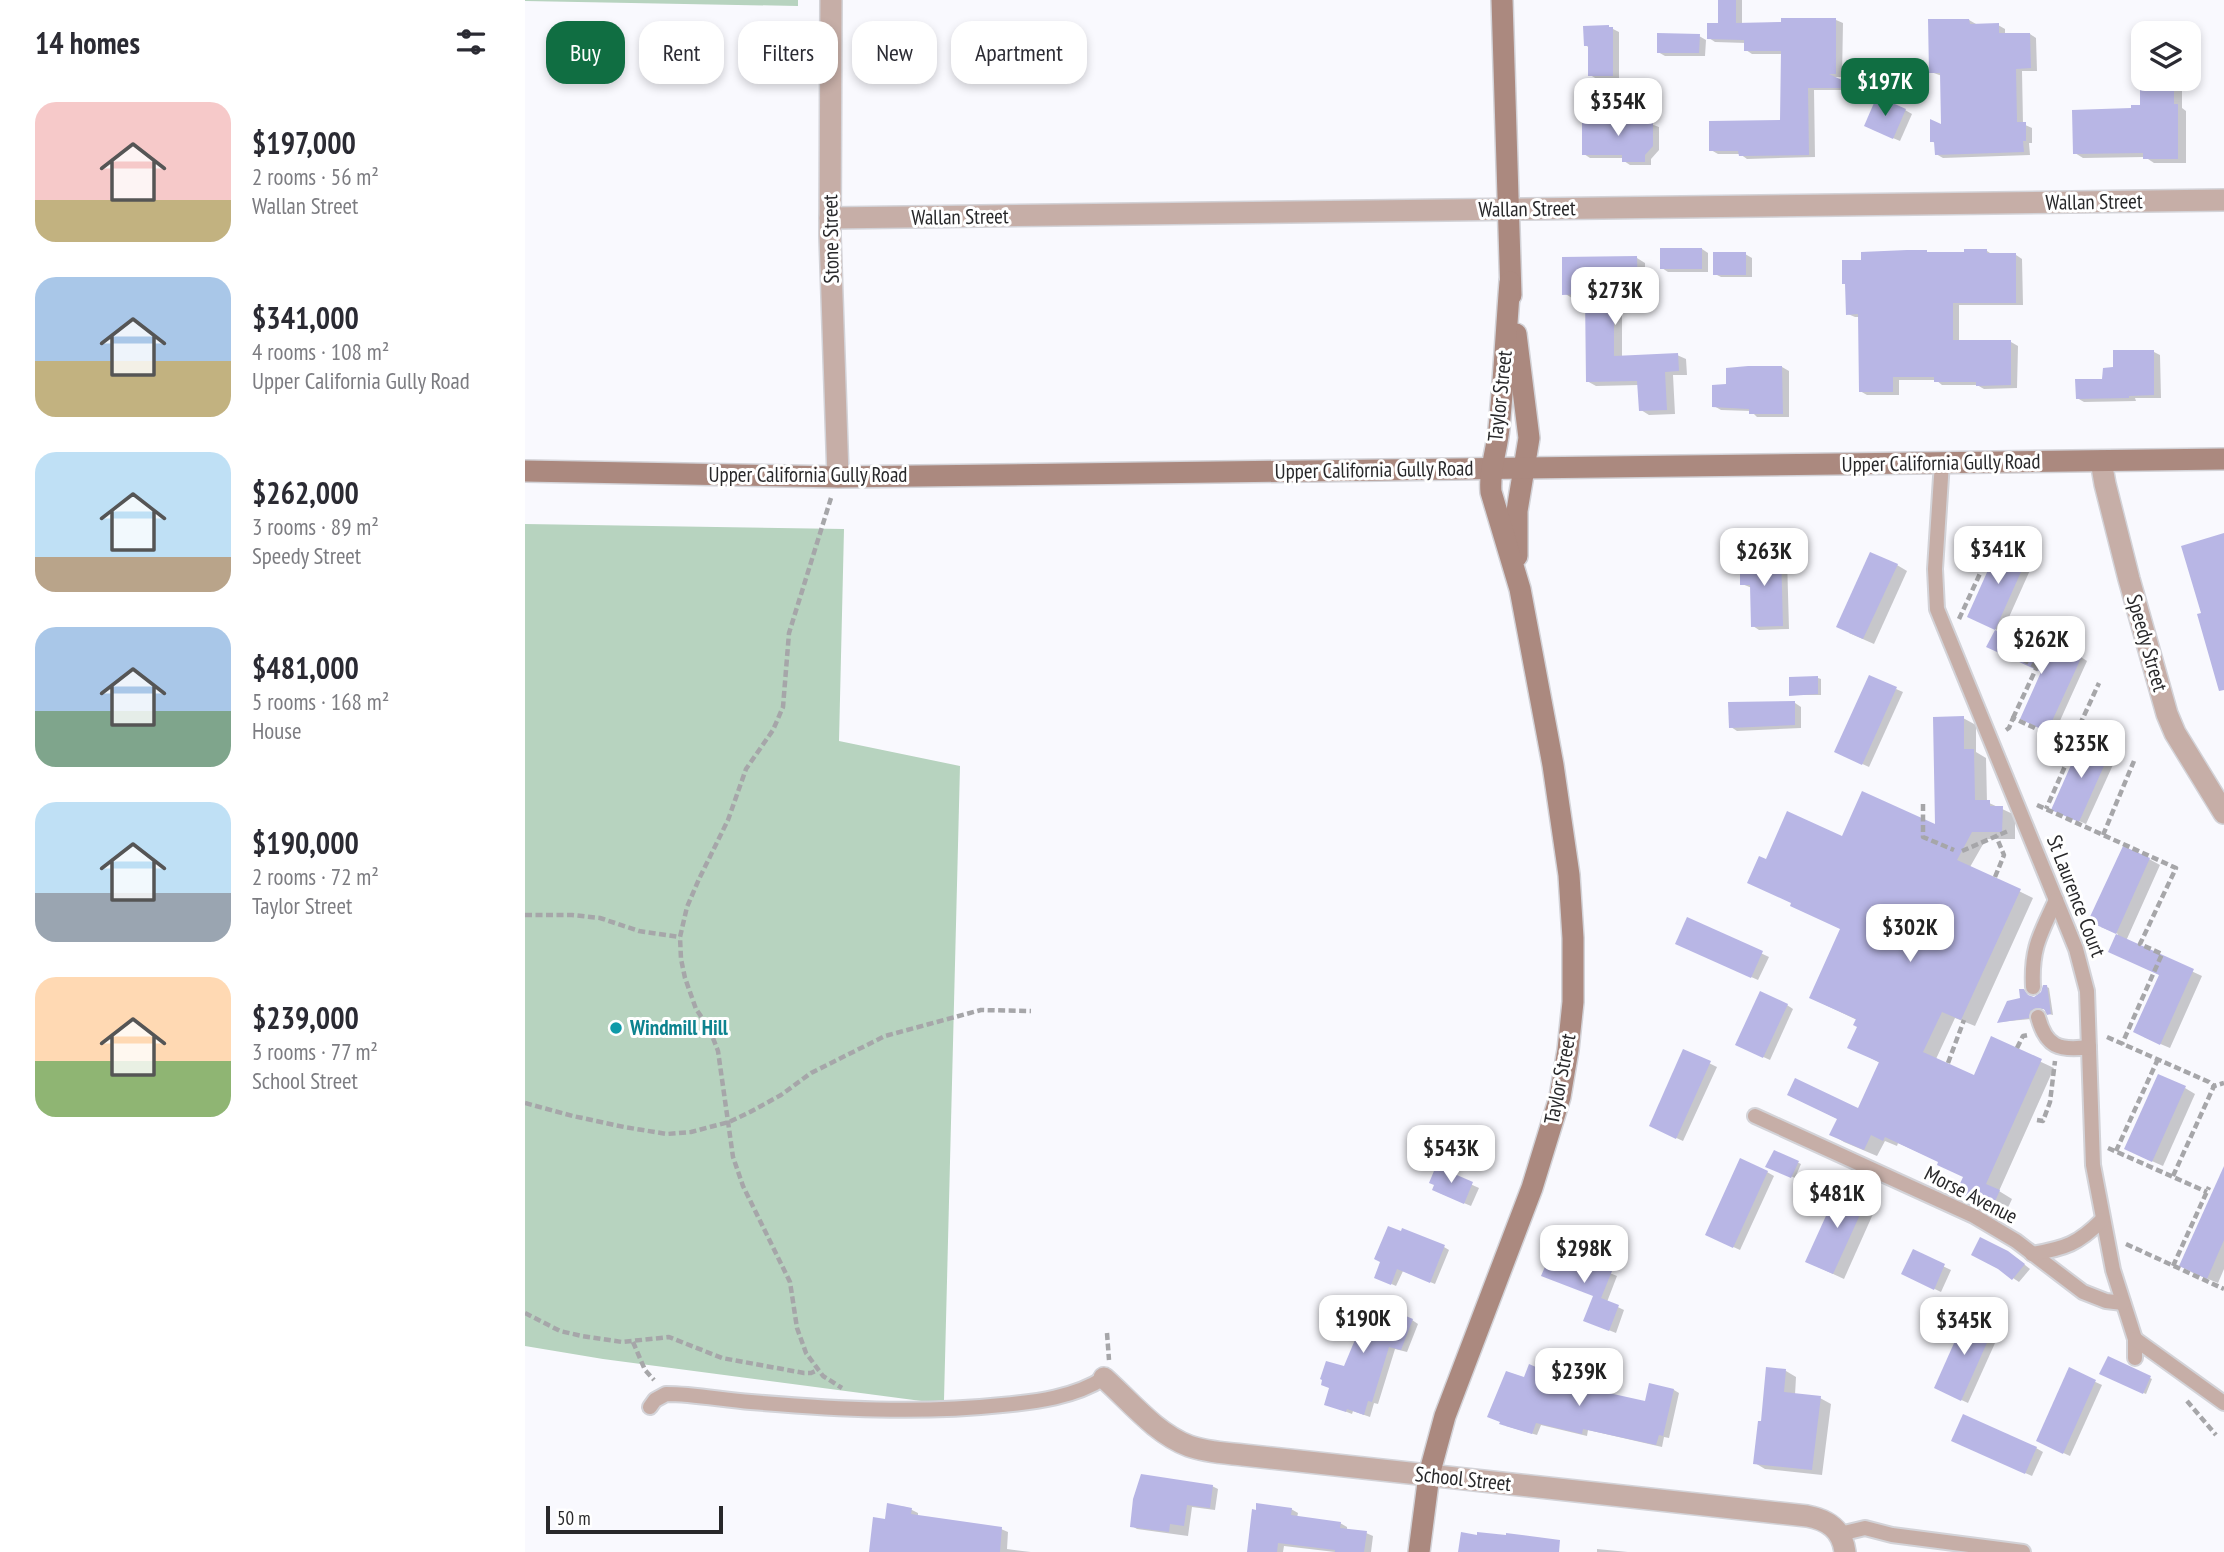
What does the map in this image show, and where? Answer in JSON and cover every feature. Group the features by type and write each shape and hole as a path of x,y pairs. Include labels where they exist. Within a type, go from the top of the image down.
{"street":[{"name":"Stone Street","path":"831,0 830,218 838,477"},
{"name":"Taylor Street","path":"1502,0 1510,282 1529,438 1515,522 1520,589"},
{"name":"Wallan Street","path":"830,218 2224,200"},
{"name":"Taylor Street","path":"1419,1552 1429,1475 1445,1416 1548,1143 1560,1097 1573,1002 1569,875 1553,765 1520,589 1491,492 1501,407 1510,282"},
{"name":"Upper California Gully Road","path":"525,471 838,477 2224,459"},
{"name":"Speedy Street","path":"2101,461 2126,567 2167,714 2175,733 2224,813"},
{"name":"School Street","path":"1104,1378 1157,1427 1189,1446 1243,1455 1807,1516 1829,1523 1842,1543"}],"lane":[{"name":"St Laurence Court","path":"1943,462 1934,591 1937,609 2083,972 2089,1029 2093,1165 2113,1270 2135,1339 2135,1358"},
{"path":"2033,987 2033,951 2056,900"},
{"path":"2038,1017 2044,1035 2057,1046 2069,1049 2089,1047"},
{"name":"Morse Avenue","path":"1755,1116 1974,1216 2015,1241 2093,1297 2123,1303"},
{"path":"2032,1254 2063,1248 2077,1242 2102,1220"},
{"path":"2135,1339 2224,1403"},
{"path":"650,1407 655,1400 666,1394 884,1411 958,1410 1031,1402 1072,1392 1104,1378"},
{"name":"School Street","path":"1842,1543 1865,1528 1892,1535 2023,1552"}],"path":[{"path":"838,477 789,633 783,707 773,730 746,769 728,820 691,897 680,937 685,978 696,1009 709,1028 718,1051 733,1157 743,1186 789,1282 801,1342 806,1353 818,1370 847,1391"},
{"path":"1945,630 1957,623 1997,537"},
{"path":"1999,733 2009,728 2049,641"},
{"path":"2021,643 2016,656 2037,667"},
{"path":"2071,744 2099,683"},
{"path":"2014,718 2074,746 2046,809"},
{"path":"2103,835 2134,761"},
{"path":"2017,803 2026,800 2176,868 2140,944 2162,954 2122,1044"},
{"path":"1923,804 1923,837 1954,850"},
{"path":"1962,851 2025,824"},
{"path":"1995,877 2004,855 1996,836"},
{"path":"525,915 600,918 639,930 680,937"},
{"path":"525,1103 573,1116 667,1134 691,1132 729,1122 781,1095 811,1073 885,1036 981,1010 1031,1011"},
{"path":"1948,1063 1964,1020"},
{"path":"2089,1029 2214,1086"},
{"path":"2037,1119 2043,1121 2050,1102 2057,1046"},
{"path":"2116,1151 2158,1059"},
{"path":"2173,1176 2214,1086 2224,1083"},
{"path":"2092,1141 2208,1189 2173,1266"},
{"path":"2106,1235 2224,1289"},
{"path":"525,1314 560,1331 611,1341 633,1342 669,1337 722,1358 804,1373 818,1370"},
{"path":"633,1342 645,1370 666,1394"}],"green space":[{"path":"798,0 798,6 525,1"},
{"path":"525,524 844,529 839,741 960,766 944,1400 929,1402 603,1359 525,1346"}],"building":[{"path":"1718,0 1736,0 1736,23 1781,22 1781,18 1836,18 1836,74 1829,74 1859,88 1808,88 1809,155 1739,156 1738,151 1709,151 1709,121 1780,120 1781,51 1744,51 1744,40 1707,39 1707,23 1718,23"},
{"path":"1928,19 1969,19 1970,24 1999,23 1999,33 2030,33 2031,68 2016,69 2017,122 2026,122 2024,152 1935,155 1934,142 1930,142 1930,119 1941,124 1940,73 1929,73"},
{"path":"1583,26 1613,27 1613,76 1588,76 1588,46 1584,46"},
{"path":"1657,33 1700,34 1699,53 1657,53"},
{"path":"2140,91 2174,91 2174,104 2178,104 2178,159 2143,159 2143,153 2073,154 2072,110 2131,108 2131,105 2140,105"},
{"path":"1877,96 1906,109 1893,139 1864,126"},
{"path":"1582,120 1653,121 1653,146 1645,155 1645,162 1622,162 1622,155 1582,155"},
{"path":"1660,248 1702,248 1702,269 1660,269"},
{"path":"1964,249 1987,249 1987,253 2016,253 2016,303 1953,303 1953,340 2011,340 2011,385 1976,386 1976,382 1934,382 1934,377 1893,377 1893,392 1859,392 1858,314 1846,315 1842,260 1861,260 1861,252 1964,252"},
{"path":"1713,252 1746,252 1746,275 1713,275"},
{"path":"1637,256 1638,294 1614,294 1614,356 1678,353 1679,371 1665,372 1667,410 1639,411 1637,381 1586,382 1585,294 1562,295 1562,257"},
{"path":"2113,350 2154,350 2154,395 2076,399 2075,379 2102,379 2103,368 2113,367"},
{"path":"1782,366 1783,414 1749,414 1749,409 1712,407 1712,385 1726,384 1726,368"},
{"path":"2224,533 2224,690 2219,691 2197,614 2201,613 2181,546"},
{"path":"2001,541 2029,554 1995,630 1967,617"},
{"path":"1870,552 1898,564 1863,639 1836,627"},
{"path":"1750,553 1781,553 1783,626 1751,627 1750,585 1740,585 1740,559 1750,559"},
{"path":"1995,630 2049,655 2054,643 2082,656 2047,732 2020,719 2041,672 1986,647"},
{"path":"1869,675 1897,687 1862,765 1834,752"},
{"path":"1818,676 1818,694 1789,696 1789,677"},
{"path":"1795,701 1795,725 1729,728 1728,702"},
{"path":"1964,716 1964,749 1974,749 1975,800 1990,800 1990,806 2003,806 2002,832 1972,832 1957,860 2021,889 1961,1020 1942,1012 1923,1052 1974,1075 1991,1036 2042,1059 1986,1184 2000,1190 1992,1208 1956,1192 1963,1177 1885,1137 1883,1141 1871,1135 1864,1150 1829,1135 1837,1119 1787,1095 1795,1078 1858,1108 1879,1062 1847,1048 1857,1027 1853,1025 1856,1019 1809,998 1840,929 1747,883 1759,856 1766,859 1787,811 1842,836 1862,791 1935,824 1933,717"},
{"path":"2083,738 2111,750 2079,822 2051,810"},
{"path":"2123,846 2150,858 2116,934 2088,921"},
{"path":"1687,917 1763,951 1751,978 1675,944"},
{"path":"2116,934 2194,969 2160,1045 2133,1032 2159,975 2108,952"},
{"path":"2043,985 2047,985 2051,1014 2047,1015 2044,1009 2036,1008 2030,1011 2029,1018 1997,1023 2007,1001 2020,998 2019,989 2024,989 2028,995 2034,997 2041,992"},
{"path":"1760,991 1788,1004 1763,1058 1735,1045"},
{"path":"1683,1049 1711,1061 1676,1139 1649,1126"},
{"path":"2158,1074 2186,1086 2152,1162 2124,1149"},
{"path":"1774,1150 1799,1161 1791,1178 1765,1167"},
{"path":"1740,1158 1768,1171 1733,1248 1705,1235"},
{"path":"1436,1166 1473,1182 1464,1204 1432,1190 1434,1185 1429,1183"},
{"path":"2224,1166 2224,1240 2207,1279 2179,1266"},
{"path":"1840,1185 1868,1197 1833,1274 1805,1262"},
{"path":"1388,1226 1401,1231 1402,1228 1445,1245 1430,1283 1397,1269 1391,1285 1374,1278 1380,1262 1374,1259"},
{"path":"1980,1237 2008,1251 2025,1264 2012,1280 1998,1269 1971,1255"},
{"path":"1553,1248 1612,1271 1601,1298 1619,1305 1609,1331 1583,1321 1593,1296 1541,1276"},
{"path":"1913,1249 1945,1264 1934,1290 1901,1274"},
{"path":"1368,1300 1413,1319 1401,1350 1389,1347 1372,1402 1368,1401 1364,1415 1324,1405 1329,1388 1321,1385 1320,1379 1326,1361 1344,1366 1357,1335 1331,1324 1340,1304 1363,1313"},
{"path":"1967,1314 1994,1327 1961,1401 1934,1388"},
{"path":"2108,1356 2151,1376 2143,1394 2099,1374"},
{"path":"1529,1364 1552,1374 1550,1380 1645,1401 1649,1383 1674,1389 1663,1436 1659,1435 1656,1445 1583,1429 1582,1434 1536,1423 1532,1434 1499,1424 1500,1422 1487,1417 1506,1371 1524,1377"},
{"path":"1766,1367 1786,1369 1784,1392 1821,1396 1812,1470 1753,1464 1758,1421 1761,1421"},
{"path":"2069,1367 2096,1380 2063,1454 2036,1441"},
{"path":"1963,1414 2037,1447 2025,1474 1951,1441"},
{"path":"1141,1474 1213,1485 1210,1508 1187,1505 1184,1526 1170,1524 1169,1532 1130,1527 1133,1499"},
{"path":"887,1503 912,1508 911,1514 1002,1527 1000,1552 869,1552 873,1517 885,1519"},
{"path":"1256,1503 1292,1508 1291,1515 1341,1522 1340,1528 1367,1531 1364,1552 1335,1552 1278,1543 1277,1552 1247,1552 1252,1509 1256,1510"},
{"path":"1461,1532 1477,1535 1477,1532 1506,1533 1560,1540 1559,1552 1458,1552"}],"place":[{"name":"Windmill Hill","path":"616,1028"}]}
